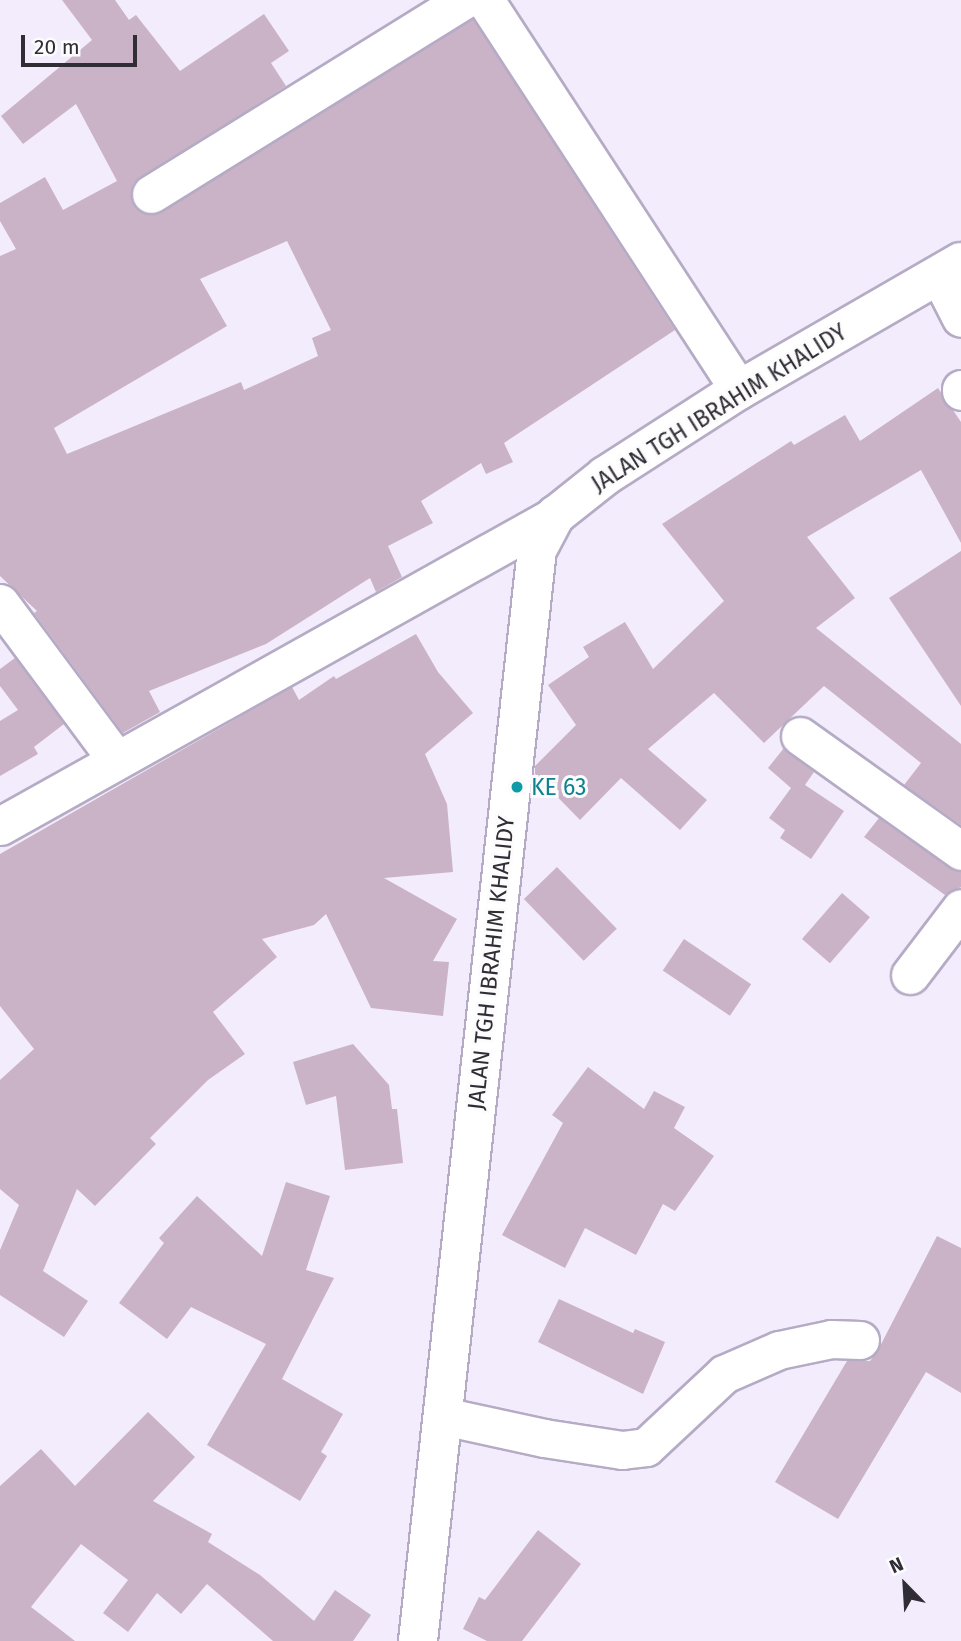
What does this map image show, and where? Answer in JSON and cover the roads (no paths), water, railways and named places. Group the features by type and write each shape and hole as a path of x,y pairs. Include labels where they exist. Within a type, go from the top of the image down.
{"main road":[{"name":"JALAN TGH IBRAHIM KHALIDY","path":"418,1641 537,550 556,515 605,476 739,390 950,269"}],"street":[{"path":"152,194 464,0"},
{"path":"485,0 739,390"},
{"path":"950,269 961,318"},
{"path":"0,826 556,515"},
{"path":"0,603 116,759"},
{"path":"800,736 961,852"},
{"path":"910,975 961,908"},
{"path":"443,1416 544,1438 622,1450 646,1447 724,1374 779,1350 831,1339 860,1340"}],"place":[{"name":"KE 63","path":"517,787"}]}
